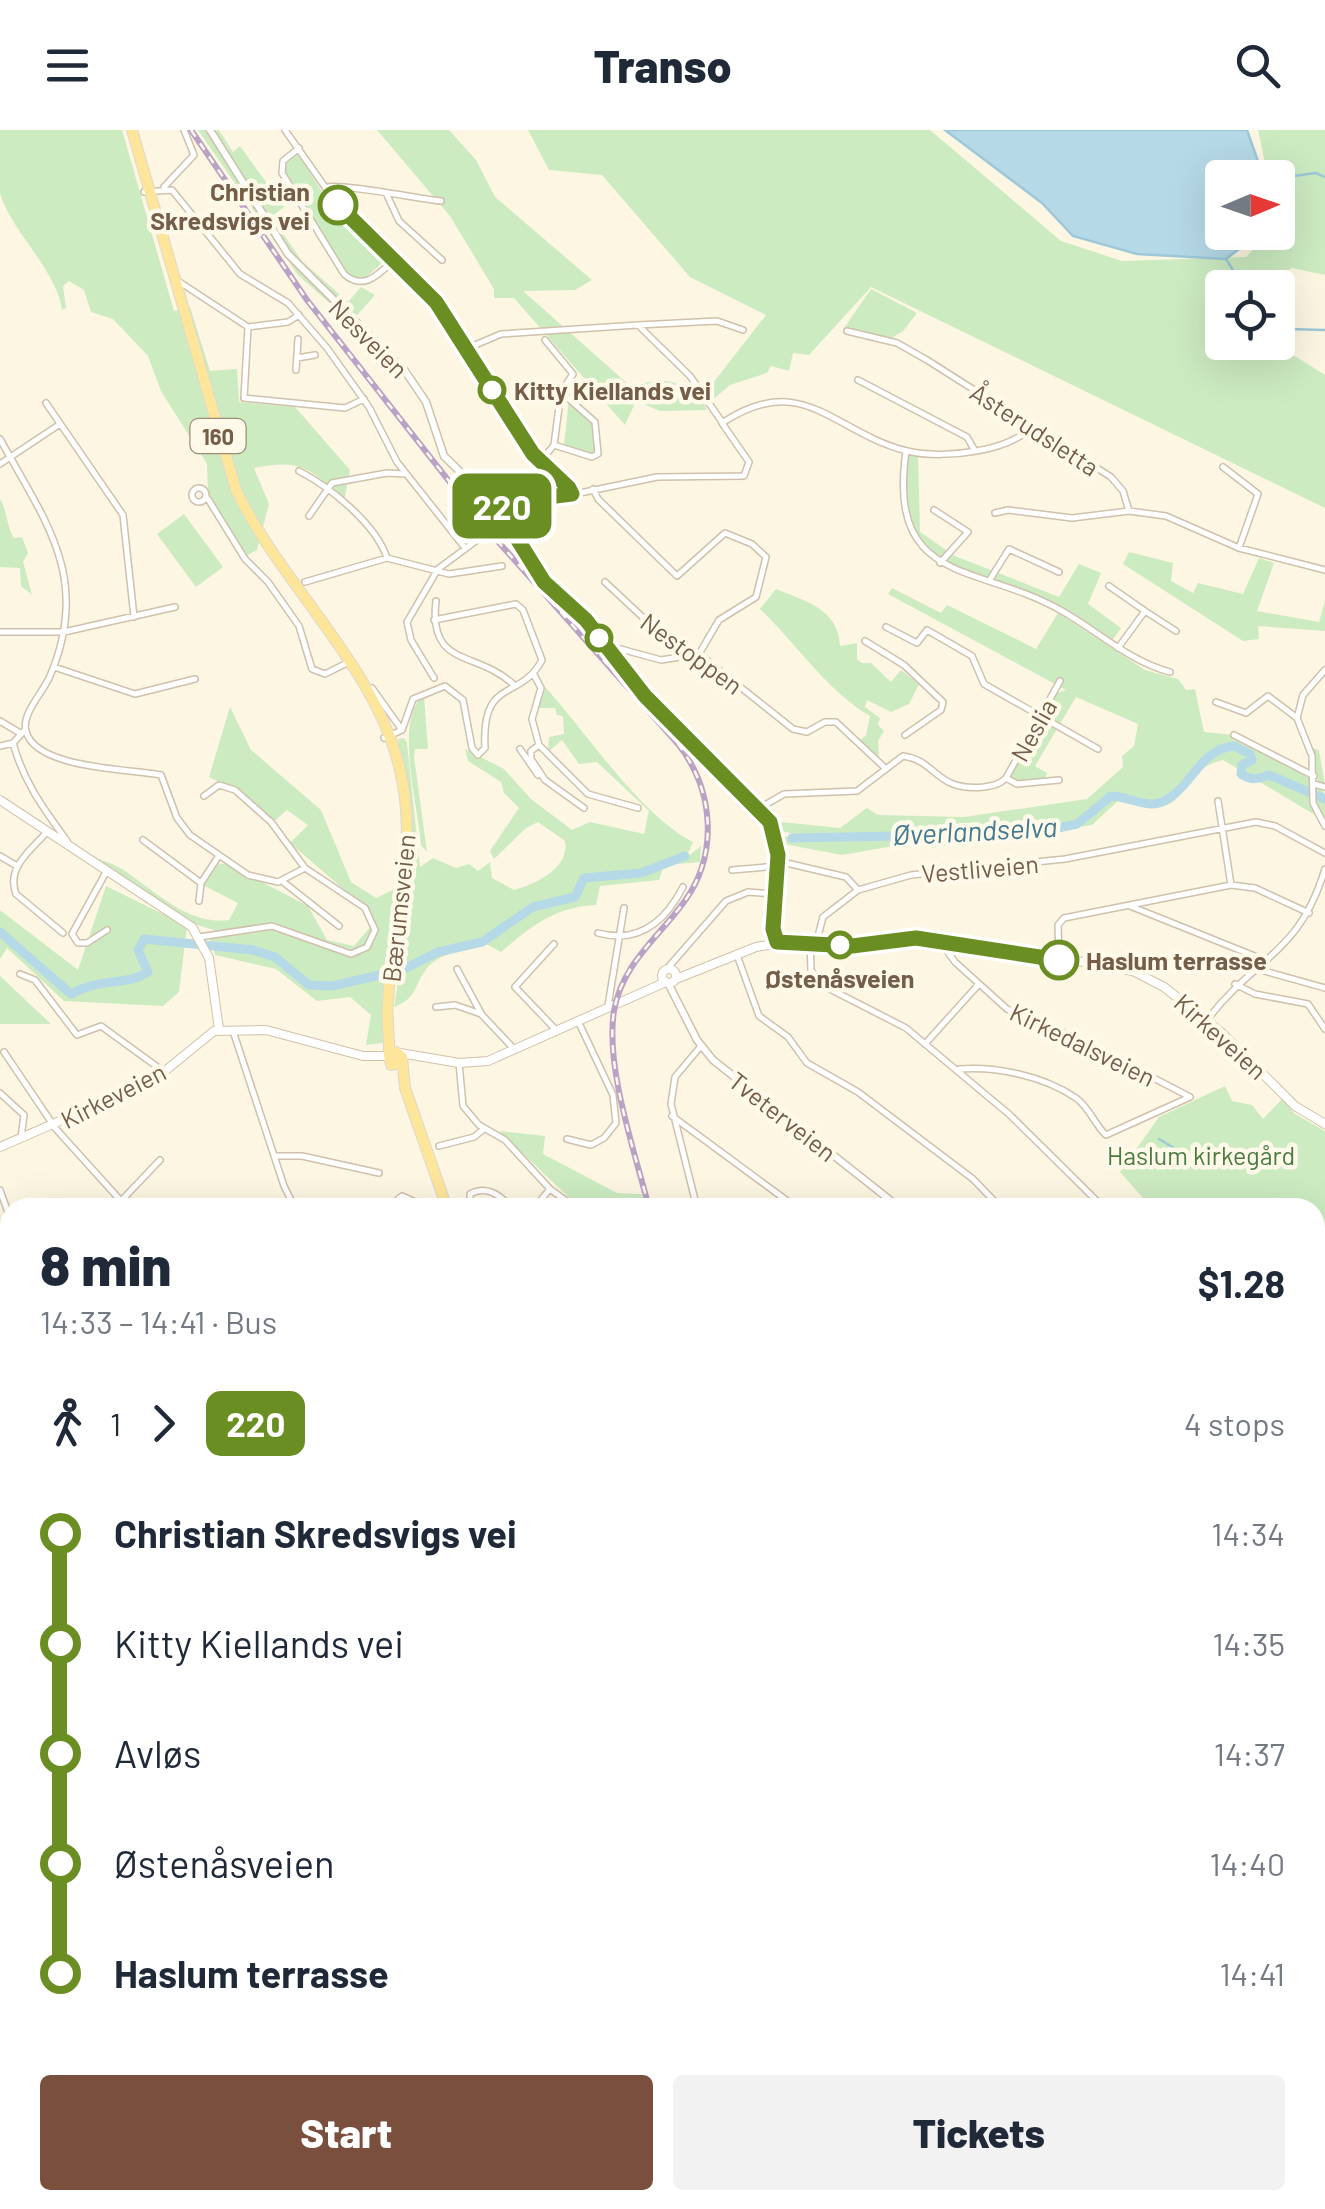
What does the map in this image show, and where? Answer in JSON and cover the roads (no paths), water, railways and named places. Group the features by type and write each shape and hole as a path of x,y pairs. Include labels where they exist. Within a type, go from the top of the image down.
{"main road":[{"name":"Bærumsveien","path":"131,130 236,490 387,737 402,785 408,871 389,990 390,1032 395,1059 444,1198"},
{"path":"0,800 197,934 210,964 219,1029"},
{"name":"Kirkeveien","path":"0,1147 166,1073 200,1038 219,1029 278,1032 334,1048 358,1060 488,1061 670,976 774,942 852,946 907,938 1102,963 1142,975 1207,1020 1295,1106 1325,1124"}],"street":[{"path":"147,192 164,188 194,156 184,130"},
{"name":"Nesveien","path":"210,130 288,254 400,365 426,402 444,456 498,508 535,572 586,620 645,696 758,809 776,834 774,942"},
{"path":"286,130 344,212 396,258 436,302 540,462 572,494"},
{"path":"299,148 284,161 282,172 344,274 355,282 366,282 396,258"},
{"path":"328,187 338,183 387,195 440,200"},
{"path":"164,188 176,193 240,274 274,292 299,315 364,399 405,474 464,548"},
{"path":"387,195 399,221 442,260"},
{"path":"178,282 248,327 278,324 299,315"},
{"path":"468,348 501,334 717,321 743,330"},
{"path":"498,508 515,501 682,474 744,476 749,462 690,376 638,326"},
{"path":"248,327 244,398 345,408 364,399"},
{"name":"Åsterudsletta","path":"847,331 873,336 914,352 1111,477 1123,490 1129,511"},
{"path":"296,370 298,339"},
{"path":"540,462 554,444 561,392 573,374 545,340"},
{"path":"297,358 316,355"},
{"path":"858,380 967,437 975,451"},
{"path":"554,444 592,457 598,454 595,422 561,392"},
{"path":"722,423 756,405 798,402 906,451 975,451 1017,439 1032,428"},
{"path":"46,403 123,515 134,616"},
{"path":"0,464 60,424"},
{"path":"0,439 49,523 61,554 66,586 64,632 54,667 23,732 13,743 0,746"},
{"path":"906,451 905,515 922,546 940,563 1060,610 1118,648 1170,672"},
{"path":"1223,466 1258,494 1239,548"},
{"path":"299,471 328,490 372,533 387,558"},
{"path":"308,516 334,483 405,474"},
{"path":"593,490 677,576 725,533 752,544 766,556 756,597 718,620 699,654 661,660 613,644 605,645"},
{"path":"208,500 245,559 268,582 298,626 312,669 325,674 345,664"},
{"path":"934,510 968,532 940,563"},
{"path":"995,513 1008,510 1072,518 1129,511 1166,516 1239,548 1325,570"},
{"path":"434,678 407,625 438,569 504,519"},
{"path":"988,581 1009,548 1059,572"},
{"path":"305,582 387,558 418,568 461,573 502,566"},
{"name":"Nestoppen","path":"605,582 675,646 699,654 800,733 825,722 836,722 885,768"},
{"path":"1109,586 1176,631"},
{"path":"436,601 434,634 448,650 514,684"},
{"path":"318,606 402,730"},
{"path":"387,737 402,730 413,699 445,686 463,700 472,748 478,755 485,748 485,716 492,702 532,673 542,655 519,606 434,620"},
{"path":"0,632 64,632 175,607"},
{"path":"1118,648 1145,611"},
{"path":"886,626 914,643 927,630 950,642 972,656 984,684 1098,748"},
{"path":"865,641 904,665 943,702 941,710 905,735"},
{"path":"54,667 135,694 196,679"},
{"path":"1297,718 1303,695 1325,670"},
{"path":"532,673 541,688 532,709 540,745 588,794 638,808"},
{"name":"Neslia","path":"758,809 784,794 857,791 896,758 908,756 961,788 998,785 1006,778 1060,682"},
{"path":"1216,702 1246,712 1268,696 1297,718 1312,756 1313,787 1325,826"},
{"path":"0,720 23,732 42,750 74,762 164,776 177,818 218,856 258,879 282,881 339,926"},
{"path":"1234,735 1313,787 1325,788"},
{"path":"13,743 36,801 78,848"},
{"path":"540,745 530,755 542,776"},
{"path":"520,749 528,765 584,808"},
{"name":"Neslia","path":"1006,778 1017,784 1059,780"},
{"path":"197,934 272,926 343,954 366,947 374,930 371,914 305,868 270,822 235,790 220,785 204,796"},
{"path":"1218,801 1231,885"},
{"name":"Vestliveien","path":"813,942 824,916 858,890 911,874 1047,862 1266,823 1325,853"},
{"path":"46,833 16,866 16,894 63,933"},
{"path":"143,840 201,883"},
{"path":"0,856 16,866"},
{"path":"198,900 201,883 218,856"},
{"path":"732,870 778,864 846,876 858,890"},
{"path":"282,881 305,868"},
{"path":"1207,1020 1236,984 1292,939 1309,913 1325,869"},
{"path":"105,874 72,934 78,942 88,943 107,930"},
{"path":"1059,960 1061,919 1231,885 1256,888 1309,913"},
{"path":"598,933 619,939 657,923 683,887"},
{"path":"670,976 674,956 733,896 748,892 775,894"},
{"path":"1127,905 1267,961"},
{"path":"608,1006 624,908"},
{"name":"Kirkedalsveien","path":"942,941 943,950 1023,1019 1080,1040 1190,1098 1106,1135 1079,1100 1046,1084 982,1068 956,1070"},
{"path":"813,942 812,970 822,985 896,1022 956,1070 1093,1198"},
{"path":"554,944 515,987 556,1031"},
{"path":"737,954 759,1016 788,1036 801,1058 858,1092 973,1179 991,1198"},
{"path":"457,969 482,1015 515,1050"},
{"path":"1254,969 1325,988"},
{"path":"20,974 35,980 77,1034 101,1026 166,1073"},
{"name":"Tveterveien","path":"670,976 701,1046 737,1081 887,1198"},
{"path":"924,1044 979,984"},
{"path":"1236,984 1254,994 1308,1004 1324,1028"},
{"path":"436,1007 455,1004 482,1015"},
{"path":"566,1138 590,1145 604,1138 616,1122 613,1095 578,1021"},
{"path":"233,1028 291,1198"},
{"path":"693,1198 672,1116 676,1077 701,1046"},
{"path":"4,1052 53,1125 118,1198"},
{"path":"459,1062 460,1100 484,1129 505,1140 562,1198"},
{"path":"0,1094 24,1116 21,1139"},
{"path":"672,1116 783,1198"},
{"path":"439,1146 474,1137 484,1129"},
{"path":"276,1156 302,1156 379,1173"},
{"path":"124,1198 160,1160"},
{"path":"542,1198 550,1189"},
{"path":"470,1198 478,1190 495,1192 501,1198"}],"water":[{"path":"945,130 1247,130 1258,160 1205,160 1205,250 1238,250 1226,259 1137,254 1073,236 1042,203"}],"waterway":[{"path":"1295,176 1316,173 1325,177"},
{"path":"1226,259 1233,270"},
{"path":"1295,329 1325,330"},
{"name":"Øverlandselva","path":"792,838 949,835 985,830 1030,834 1077,824 1111,796 1152,804 1164,801 1213,754 1234,746 1250,754 1252,760 1242,765 1241,774 1255,779 1269,775 1325,799"},
{"name":"Øverlandselva","path":"0,932 71,994 148,972 138,950 144,939 253,950 275,957 309,985 332,986 402,970 438,952 482,942 533,907 575,897 584,878 641,873 685,856"},
{"path":"1159,1139 1201,1164"}],"railway":[{"path":"191,130 307,300 485,527 678,744 699,781 708,822 703,864 684,902 633,965 614,1011 617,1083 646,1198"}],"place":[{"name":"Christian Skredsvigs vei","path":"338,205"},
{"name":"Kitty Kiellands vei","path":"492,390"},
{"name":"Østenåsveien","path":"840,945"},
{"name":"Haslum terrasse","path":"1059,960"}],"park label":[{"name":"Haslum kirkegård","path":"1201,1155"}]}
